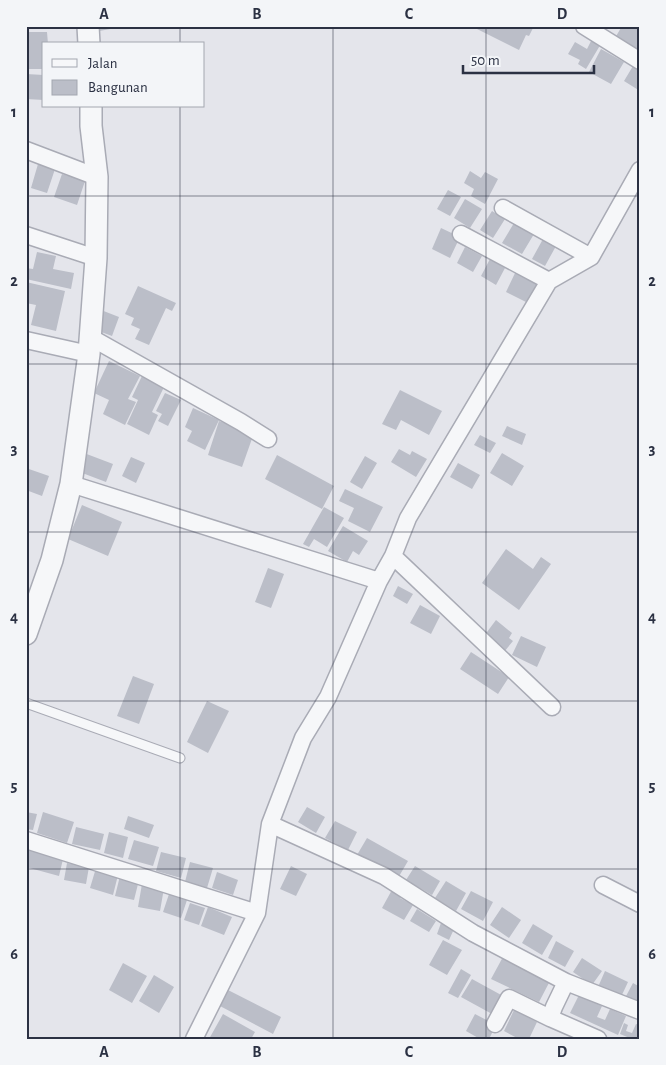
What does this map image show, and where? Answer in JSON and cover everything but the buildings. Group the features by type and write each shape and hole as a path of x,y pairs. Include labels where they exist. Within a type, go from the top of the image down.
{"street":[{"path":"88,26 89,42"},
{"path":"584,26 640,61"},
{"path":"26,634 52,560 71,484 89,346 96,258 97,177 91,126 91,108"},
{"path":"26,150 97,177"},
{"path":"194,1039 257,913 270,824 303,738 328,697 379,581 393,556 408,518 549,282 591,257 640,170"},
{"path":"503,208 591,257"},
{"path":"461,234 549,282"},
{"path":"26,235 96,258"},
{"path":"26,340 89,346 241,422 268,439"},
{"path":"71,484 379,581"},
{"path":"393,556 552,707"},
{"path":"270,824 384,876 473,933 566,982 640,1011"},
{"path":"26,840 257,913"},
{"path":"603,885 640,904"},
{"path":"550,1018 566,982"},
{"path":"495,1024 509,998 598,1039"}],"lane":[{"path":"26,703 180,758"}]}
